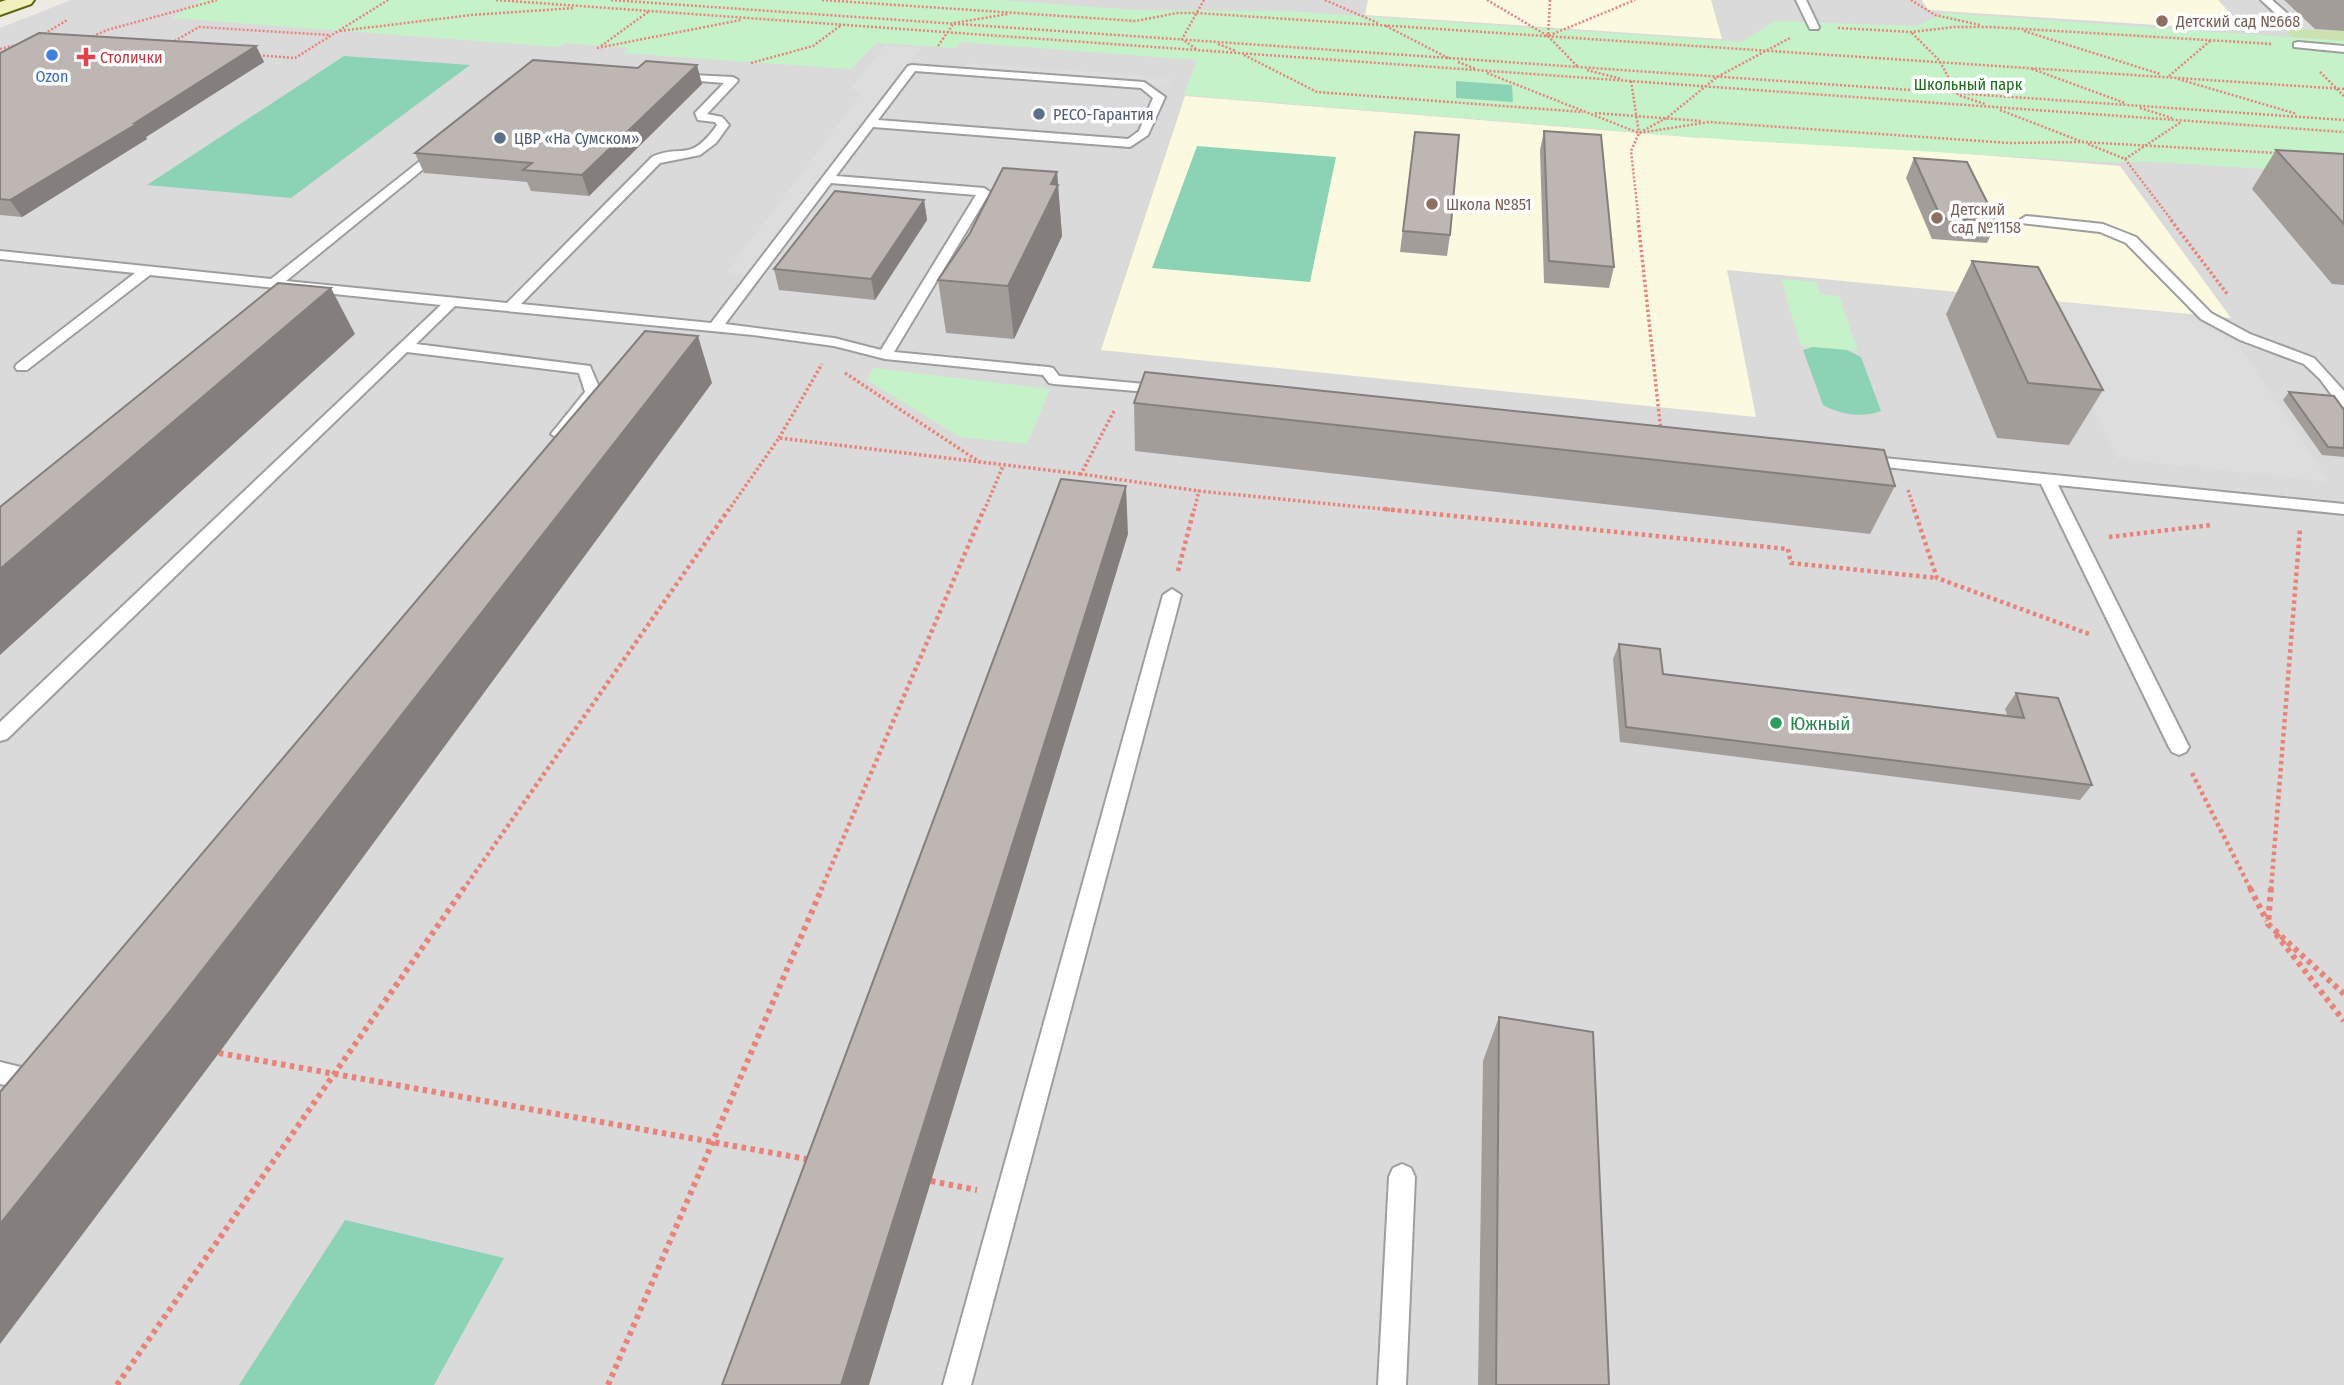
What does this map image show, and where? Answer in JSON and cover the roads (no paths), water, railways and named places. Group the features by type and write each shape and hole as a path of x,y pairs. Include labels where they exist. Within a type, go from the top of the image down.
{"main road":[{"path":"0,9 24,0"}],"lane":[{"path":"1801,0 1814,27"},
{"path":"2266,0 2294,24"},
{"path":"2298,46 2344,49"},
{"path":"714,329 829,179 870,123 912,68 1144,85 1159,97 1144,133 1130,143 870,123"},
{"path":"511,307 656,160 665,155 691,155 701,150 723,124 718,119 702,118 701,113 733,80 668,75"},
{"path":"275,283 454,139"},
{"path":"829,179 984,192 885,355"},
{"path":"2026,220 2103,228 2131,240 2206,316 2245,337 2309,361 2325,376 2344,402"},
{"path":"0,255 752,331 834,342 885,355 1048,371 1054,380 1181,393"},
{"path":"22,367 148,270"},
{"path":"0,734 453,302"},
{"path":"404,347 585,369 593,392 549,445"},
{"path":"1847,459 2344,509"},
{"path":"2047,480 2179,747"},
{"path":"957,1385 1172,595"},
{"path":"0,1073 29,1073 8,1097"},
{"path":"1392,1385 1402,1177"}],"place":[{"name":"Детский сад №668","path":"2162,21"},
{"name":"Ozon","path":"52,55"},
{"name":"Столички","path":"86,57"},
{"name":"РЕСО-Гарантия","path":"1039,114"},
{"name":"ЦВР «На Сумском»","path":"500,138"},
{"name":"Школа №851","path":"1432,204"},
{"name":"Детский сад №1158","path":"1937,218"},
{"name":"Южный","path":"1776,723"}],"park label":[{"name":"Школьный парк","path":"1968,84"}]}
